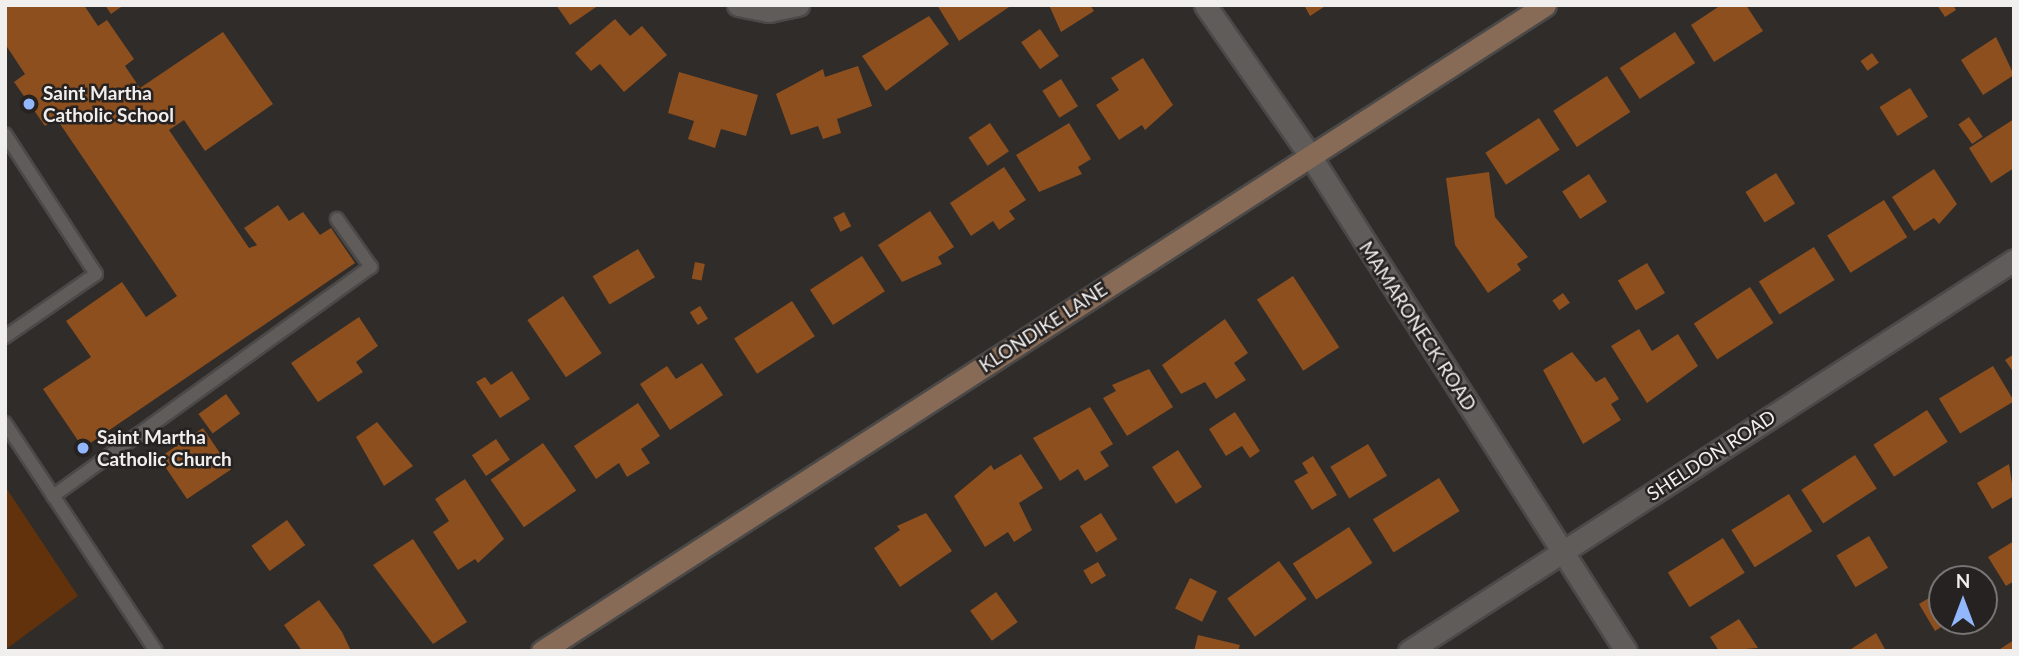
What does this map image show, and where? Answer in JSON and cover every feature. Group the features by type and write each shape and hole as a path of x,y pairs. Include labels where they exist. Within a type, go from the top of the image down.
{"street":[{"path":"738,5 769,11 798,5"},
{"name":"MAMARONECK ROAD","path":"1205,5 1309,154 1626,651"},
{"name":"KLONDIKE LANE","path":"542,651 1309,154 1545,5"},
{"name":"SHELDON ROAD","path":"1409,651 2014,260"}],"lane":[{"path":"5,134 96,274 5,337"},
{"path":"53,496 371,267 337,219"},
{"path":"5,423 156,651"}],"shaded area":[{"path":"5,486 78,596 5,650"}],"building":[{"path":"5,5 84,5 98,26 107,20 134,59 125,66 140,88 223,32 273,104 205,151 184,120 169,130 249,248 257,245 244,228 278,205 289,221 303,212 320,235 331,228 355,263 83,448 43,389 91,357 66,321 122,282 146,317 177,296 56,118 45,126 14,82 25,74 5,44"},
{"path":"105,5 124,5 111,14"},
{"path":"556,5 599,5 570,25"},
{"path":"937,5 1012,5 959,41"},
{"path":"1049,5 1090,5 1094,11 1061,32"},
{"path":"1304,5 1327,5 1310,16"},
{"path":"1721,5 1746,5 1763,31 1714,62 1691,25"},
{"path":"1937,5 1953,5 1956,10 1945,17"},
{"path":"929,16 949,44 886,91 862,56"},
{"path":"615,19 630,36 642,26 667,55 624,92 600,64 591,71 575,53"},
{"path":"1040,29 1059,56 1040,69 1021,42"},
{"path":"1675,32 1695,63 1640,99 1620,68"},
{"path":"1996,37 2014,75 1983,95 1961,60"},
{"path":"1872,53 1879,63 1867,71 1861,61"},
{"path":"1143,58 1173,105 1145,130 1142,125 1119,140 1096,105 1119,90 1111,78"},
{"path":"858,66 872,106 837,119 841,133 823,139 818,126 791,135 776,94 823,69 825,77"},
{"path":"679,72 758,95 746,136 721,129 715,148 688,139 694,121 668,113"},
{"path":"1607,76 1630,112 1577,147 1553,111"},
{"path":"1061,79 1078,106 1059,118 1042,91"},
{"path":"1910,88 1928,117 1897,136 1879,107"},
{"path":"1969,117 1983,137 1972,144 1958,124"},
{"path":"1539,118 1560,150 1506,185 1485,153"},
{"path":"2014,119 2014,168 1991,183 1969,148"},
{"path":"990,123 1009,151 987,166 968,138"},
{"path":"1069,123 1091,159 1078,167 1082,174 1039,192 1016,155"},
{"path":"1004,167 1026,200 1009,211 1015,219 999,230 993,221 971,236 950,203"},
{"path":"1934,169 1957,204 1939,224 1934,218 1914,231 1892,197"},
{"path":"1489,172 1495,217 1528,257 1517,264 1521,270 1488,293 1455,245 1446,178"},
{"path":"1776,173 1795,204 1765,223 1745,192"},
{"path":"1589,174 1607,202 1580,219 1562,191"},
{"path":"1884,200 1907,237 1850,273 1827,236"},
{"path":"930,211 954,247 938,257 942,264 902,282 878,245"},
{"path":"844,212 851,226 841,232 833,217"},
{"path":"1814,247 1835,280 1780,315 1759,281"},
{"path":"638,249 655,277 610,305 593,276"},
{"path":"862,256 885,291 833,325 810,290"},
{"path":"695,262 705,264 702,281 692,279"},
{"path":"1647,263 1665,293 1636,311 1618,281"},
{"path":"1293,276 1339,347 1303,371 1257,299"},
{"path":"1750,287 1773,323 1717,360 1694,323"},
{"path":"1563,293 1570,303 1559,310 1552,300"},
{"path":"563,296 602,353 566,377 527,320"},
{"path":"792,301 815,336 757,374 734,339"},
{"path":"700,306 708,319 698,325 690,312"},
{"path":"359,317 378,346 356,362 363,372 318,402 291,363"},
{"path":"1225,319 1248,353 1234,363 1246,380 1216,399 1205,382 1181,394 1162,365"},
{"path":"1639,329 1652,351 1678,334 1698,366 1647,403 1611,346"},
{"path":"1572,352 1596,382 1605,377 1619,399 1611,404 1621,420 1583,444 1543,370"},
{"path":"2014,354 2014,373 2005,360"},
{"path":"702,363 723,395 670,430 640,384 667,366 676,379"},
{"path":"1993,366 2014,401 1960,434 1939,398"},
{"path":"1149,369 1173,407 1127,436 1103,398 1116,391 1112,385"},
{"path":"512,371 530,399 500,418 476,382 485,377 491,385"},
{"path":"226,394 240,413 213,433 198,414"},
{"path":"638,403 660,436 641,449 650,463 627,477 619,463 596,479 574,446"},
{"path":"1090,407 1113,444 1100,452 1109,466 1085,481 1078,469 1060,481 1033,438"},
{"path":"1927,410 1948,442 1894,477 1873,445"},
{"path":"1235,412 1260,451 1250,458 1242,446 1226,456 1209,429"},
{"path":"377,422 413,466 384,486 356,437"},
{"path":"203,428 231,469 187,499 159,458"},
{"path":"496,439 510,460 486,476 472,455"},
{"path":"543,443 576,491 524,527 491,480"},
{"path":"1368,444 1387,476 1349,498 1330,467"},
{"path":"1178,450 1202,487 1176,504 1152,467"},
{"path":"1021,454 1043,488 1019,503 1032,530 1014,542 1008,532 985,547 954,496 991,465 994,470"},
{"path":"1855,455 1877,489 1823,523 1801,490"},
{"path":"1313,456 1337,495 1312,510 1294,481 1308,473 1302,463"},
{"path":"2009,464 2014,496 1992,509 1977,483"},
{"path":"1439,478 1460,511 1394,552 1373,519"},
{"path":"465,479 504,539 478,563 475,559 458,570 433,532 449,521 435,499"},
{"path":"1789,494 1812,531 1755,567 1731,530"},
{"path":"926,513 952,551 900,587 874,548 900,530 897,526"},
{"path":"1101,513 1117,539 1096,553 1080,526"},
{"path":"287,520 305,545 270,571 251,546"},
{"path":"1349,527 1372,563 1316,600 1293,563"},
{"path":"1869,536 1888,568 1855,587 1836,556"},
{"path":"1723,538 1745,573 1690,607 1668,572"},
{"path":"413,539 467,622 433,644 373,565"},
{"path":"2014,541 2014,581 2006,586 1998,573 1998,565 1993,565 1988,557"},
{"path":"1279,561 1307,599 1255,637 1227,599"},
{"path":"1098,562 1106,576 1091,584 1083,570"},
{"path":"1190,578 1217,591 1202,622 1175,609"},
{"path":"996,592 1018,622 992,641 970,611"},
{"path":"1928,599 1928,619 1919,604"},
{"path":"319,600 342,632 351,651 302,651 284,625"},
{"path":"1739,619 1758,648 1719,651 1710,637"},
{"path":"1876,633 1886,651 1848,651"},
{"path":"1198,635 1240,645 1238,651 1194,651"},
{"path":"2014,640 2014,651 1997,651"}],"place":[{"name":"Saint Martha Catholic School","path":"29,104"},
{"name":"Saint Martha Catholic Church","path":"83,448"}]}
